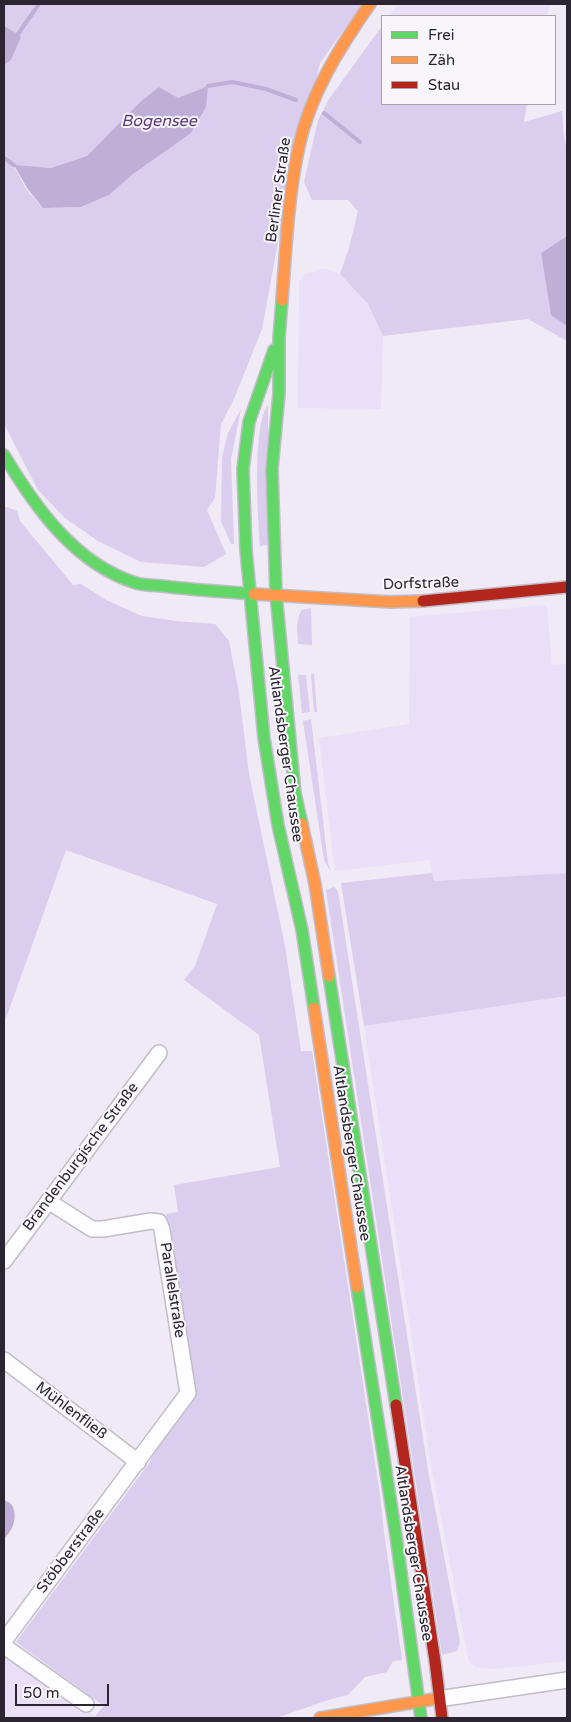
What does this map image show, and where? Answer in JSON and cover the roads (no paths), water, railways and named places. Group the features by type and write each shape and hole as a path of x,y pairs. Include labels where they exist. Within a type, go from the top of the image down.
{"main road":[{"name":"Berliner Straße","path":"276,594 272,469 279,393 279,338 292,190 299,144 310,109 329,68 370,4"},
{"name":"Berliner Straße","path":"249,592 243,469 249,422 279,338"},
{"name":"Dorfstraße","path":"5,463 44,515 82,554 114,573 137,583 210,591 390,602 567,587"},
{"name":"Altlandsberger Chaussee","path":"249,592 264,738 278,825 302,930 409,1625 421,1718"},
{"name":"Altlandsberger Chaussee","path":"276,594 294,793 315,884 435,1661 438,1699 442,1718"},
{"path":"320,1718 438,1699"}],"street":[{"name":"Brandenburgische Straße","path":"4,1261 159,1053"},
{"name":"Parallelstraße","path":"48,1201 92,1229 151,1221 159,1222 162,1230 188,1393 138,1462"},
{"name":"Mühlenfließ","path":"4,1360 138,1462"},
{"name":"Stöbberstraße","path":"4,1641 138,1462"},
{"path":"4,1646 86,1704"},
{"path":"438,1699 567,1680"}],"water":[{"path":"4,26 21,37 11,60 4,65"},
{"name":"Bogensee","path":"208,86 206,107 191,133 133,174 109,195 81,207 43,208 27,188 14,165 51,168 87,156 140,102 159,87 178,98"},
{"path":"567,236 567,326 551,315 541,253"},
{"path":"4,1500 11,1504 15,1518 10,1532 4,1538"}],"waterway":[{"path":"18,34 39,4"},
{"path":"208,86 232,82 266,89 296,100"},
{"path":"324,113 360,142"},
{"path":"4,158 14,165"}]}
